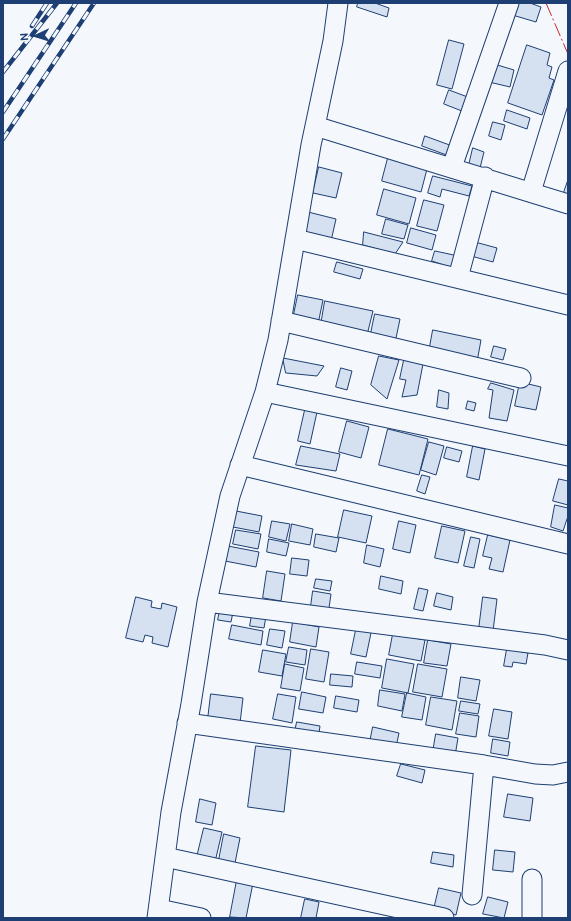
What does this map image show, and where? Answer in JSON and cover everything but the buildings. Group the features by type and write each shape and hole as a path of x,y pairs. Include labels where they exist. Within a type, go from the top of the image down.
{"street":[{"path":"200,918 158,913 171,812 207,602 230,496 265,392 278,340 315,126 333,41 338,3"},
{"path":"452,167 508,3"},
{"path":"531,192 568,71"},
{"path":"315,126 568,204"},
{"path":"458,278 485,178"},
{"path":"295,239 568,305"},
{"path":"281,320 521,378"},
{"path":"265,392 568,456"},
{"path":"240,465 568,544"},
{"path":"207,602 545,645 568,650"},
{"path":"187,723 484,765 535,774 553,775 568,772"},
{"path":"472,895 484,765"},
{"path":"165,858 444,918"},
{"path":"532,879 532,918"}],"railway":[{"path":"32,26 47,3"},
{"path":"3,72 57,3"},
{"path":"3,112 76,3"},
{"path":"3,139 94,3"}],"power":[{"path":"546,3 568,54"}]}
